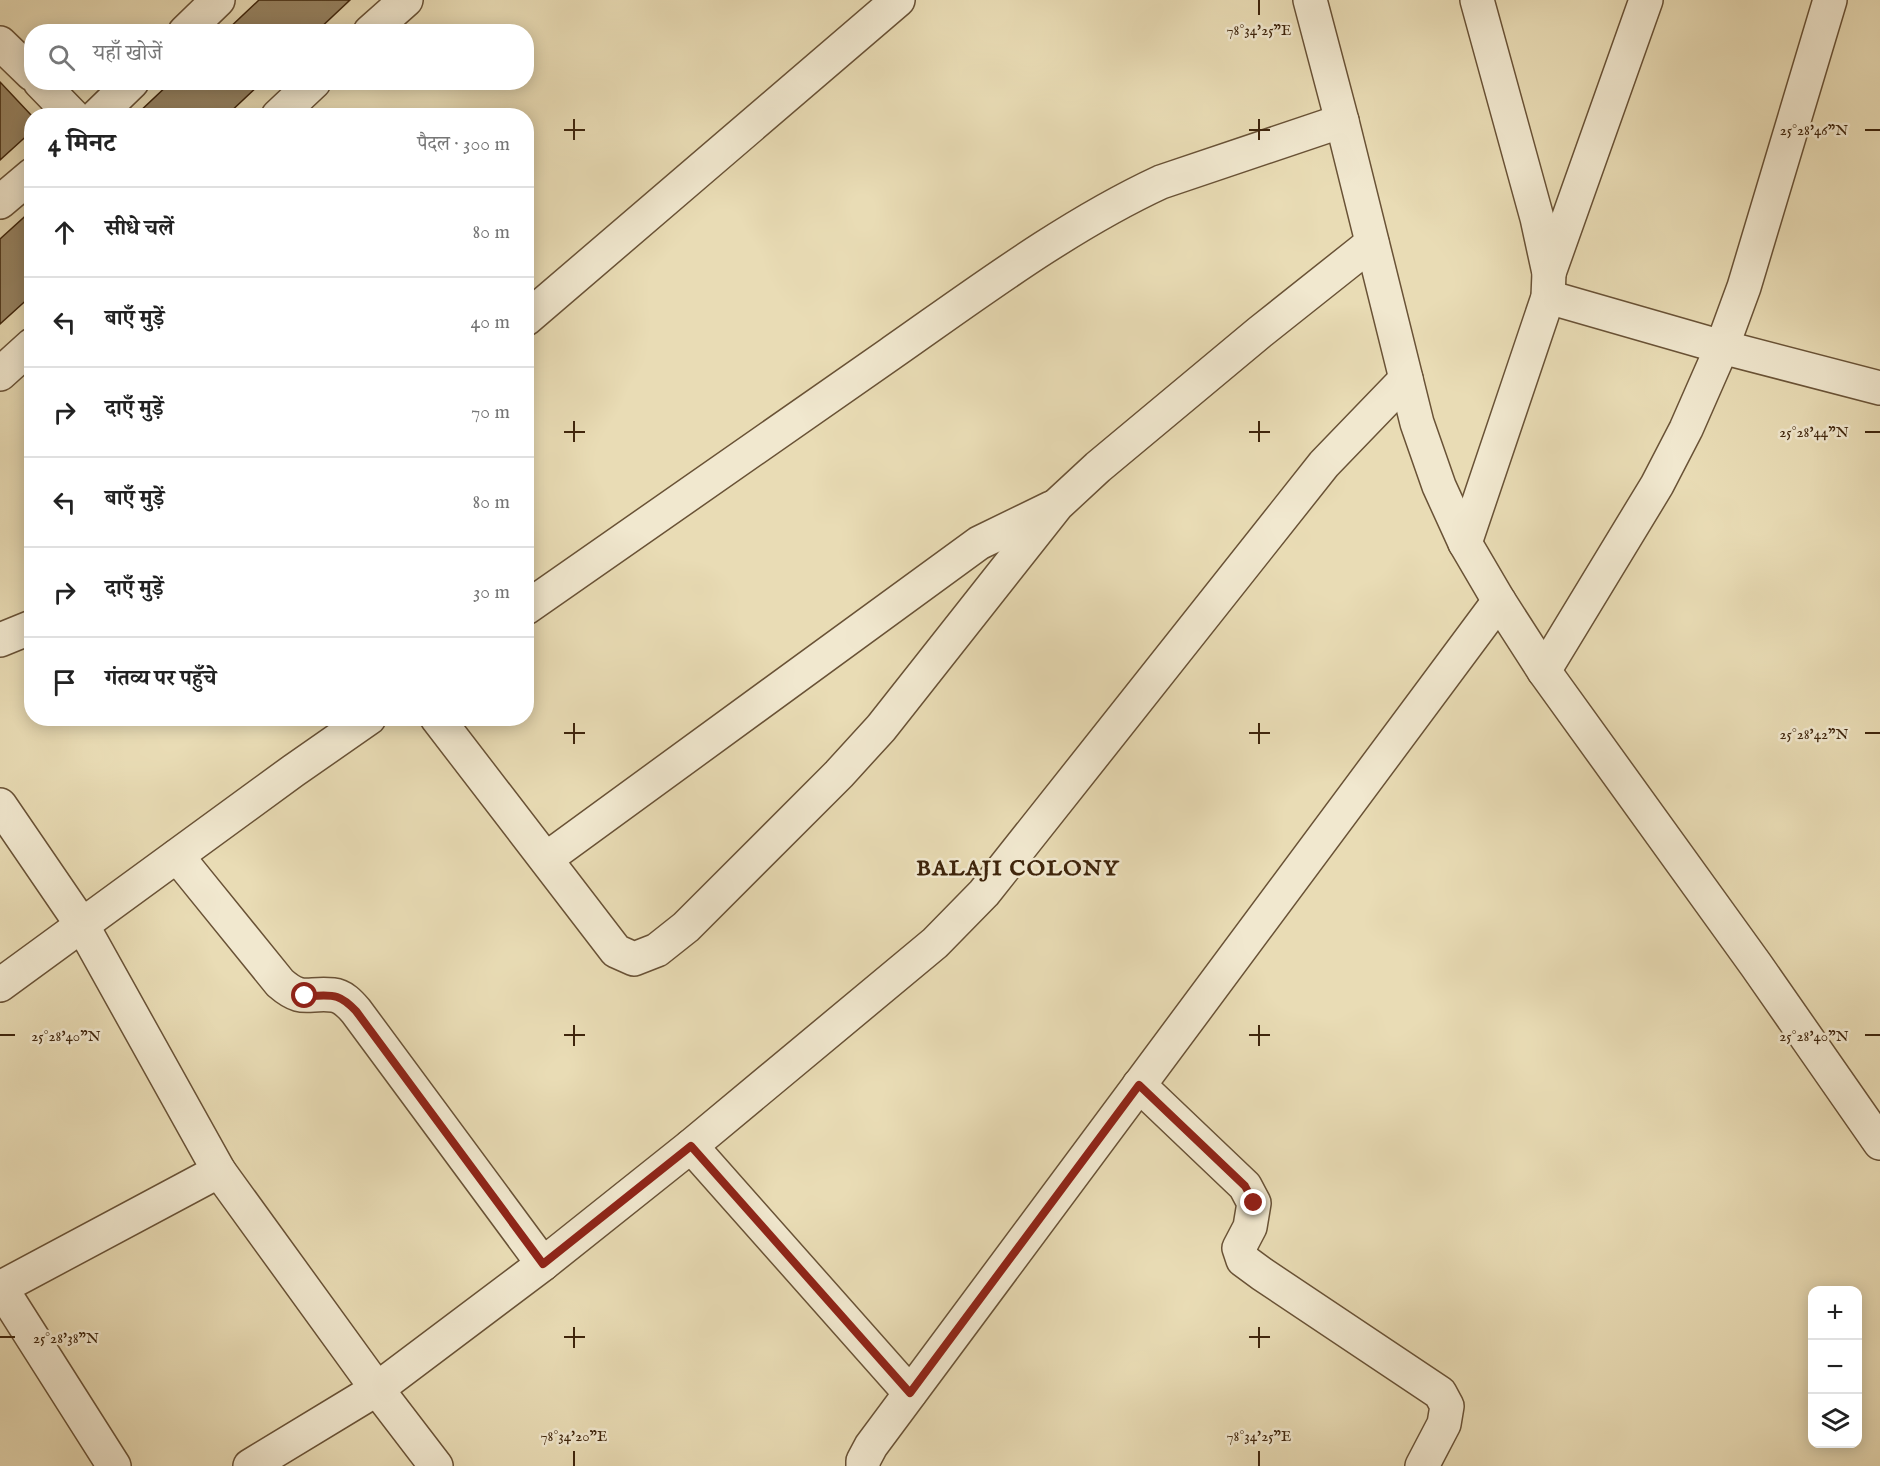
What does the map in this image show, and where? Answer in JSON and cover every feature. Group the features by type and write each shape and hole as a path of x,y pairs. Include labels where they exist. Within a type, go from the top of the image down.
{"street":[{"path":"193,24 218,0"},
{"path":"379,24 406,0"},
{"path":"534,312 898,0"},
{"path":"1310,0 1417,423 1439,486 1465,543 1544,671 1756,965 1880,1143"},
{"path":"1477,0 1537,218 1549,285"},
{"path":"1465,543 1549,285 1646,0"},
{"path":"1544,671 1662,477 1722,347 1744,287 1830,0"},
{"path":"0,43 24,66"},
{"path":"48,90 65,108"},
{"path":"106,108 124,90"},
{"path":"286,108 306,90"},
{"path":"534,602 975,295 1091,218 1161,182 1342,121"},
{"path":"0,202 24,182"},
{"path":"443,726 616,951 634,959 657,950 686,927 839,774 881,728 1057,505 1107,459 1372,243"},
{"path":"1549,285 1722,347 1880,388"},
{"path":"0,374 24,352"},
{"path":"250,1466 377,1389 543,1264 691,1146 935,944 984,893 1324,464 1406,379"},
{"path":"546,859 979,543 1057,505"},
{"path":"863,1466 863,1461 871,1446 1499,601"},
{"path":"0,640 24,630"},
{"path":"0,985 177,856 344,726"},
{"path":"0,805 82,925 219,1171 377,1389 436,1466"},
{"path":"177,856 291,993 305,996 334,995 346,1000 356,1011 543,1264"},
{"path":"1139,1085 1245,1186 1254,1203 1250,1227 1239,1248 1243,1260 1440,1393 1447,1406 1444,1424 1422,1466"},
{"path":"691,1146 910,1393"},
{"path":"114,1466 0,1288 219,1171"}],"building":[{"path":"259,0 350,0 324,24 234,24"},
{"path":"0,82 24,108 24,138 0,160"},
{"path":"163,90 254,90 234,108 143,108"},
{"path":"24,217 24,302 0,324 0,239"}],"district":[{"name":"BALAJI COLONY","path":"1018,869"}],"route":[{"path":"305,996 334,995 346,1000 356,1011 543,1264 691,1146 910,1393 1139,1085 1245,1186 1254,1203"}]}
